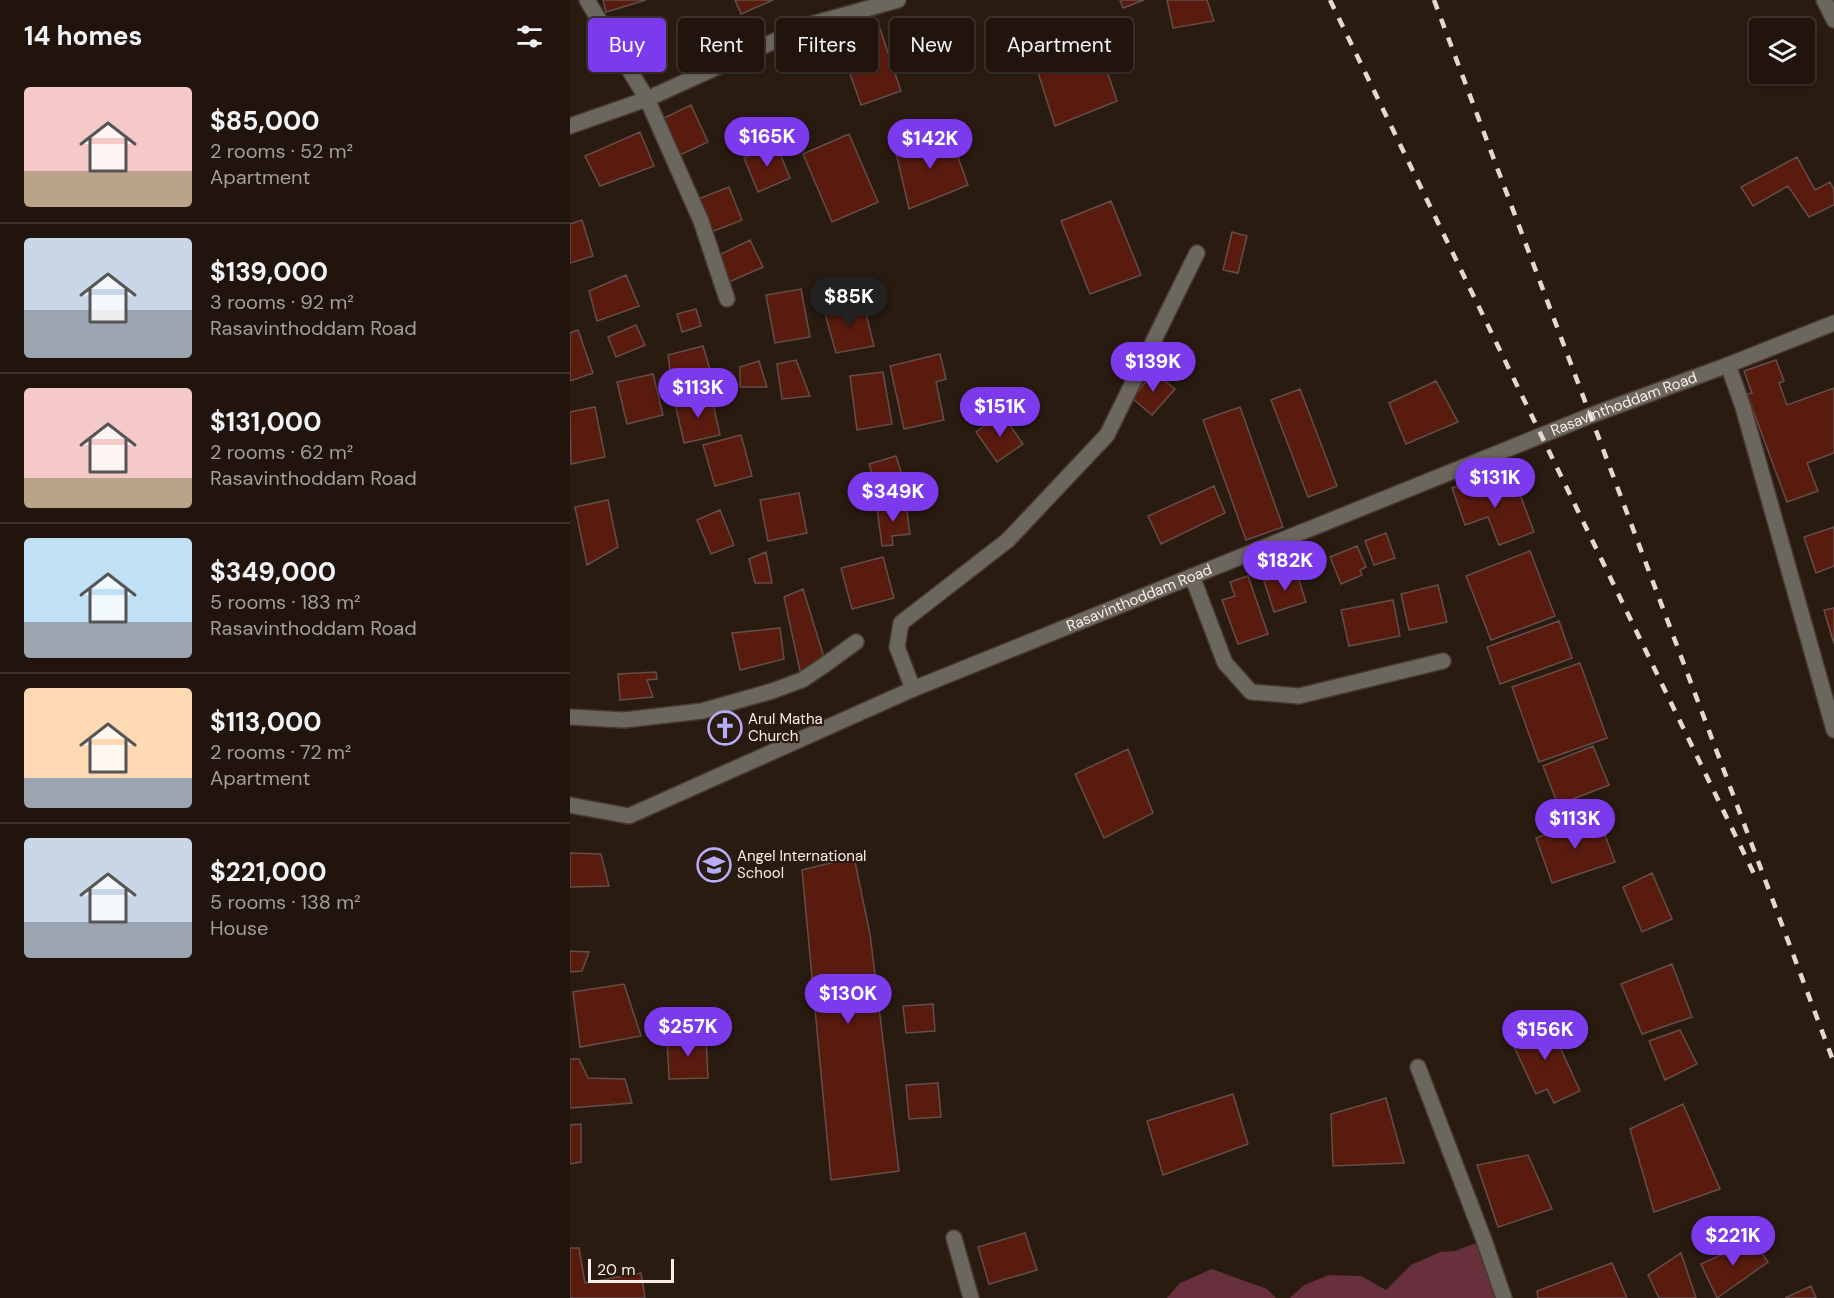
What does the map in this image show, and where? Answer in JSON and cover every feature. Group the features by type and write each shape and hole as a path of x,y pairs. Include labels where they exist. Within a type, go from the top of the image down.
{"street":[{"path":"588,0 647,99 701,221 727,299"},
{"path":"570,126 647,99 812,24 898,0"},
{"path":"1824,0 1834,20"},
{"path":"913,689 897,647 901,623 1008,540 1107,435 1197,253"},
{"name":"Rasavinthoddam Road","path":"570,806 629,816 913,689 1592,415 1834,323"},
{"path":"1728,365 1743,407 1834,730"},
{"path":"1192,576 1226,663 1251,692 1299,696 1443,661"},
{"path":"570,717 624,720 702,711 802,680 856,642"},
{"path":"1418,1067 1504,1298"},
{"path":"954,1238 971,1298"}],"shaded area":[{"path":"1484,1240 1504,1298 1290,1298 1304,1285 1329,1275 1361,1276 1386,1290 1411,1265 1440,1252 1455,1251"},
{"path":"1212,1269 1267,1289 1276,1298 1167,1298 1180,1283"}],"building":[{"path":"603,0 646,0 606,12"},
{"path":"735,0 773,0 741,14"},
{"path":"1120,0 1144,0 1123,8"},
{"path":"1167,0 1207,0 1214,21 1173,28"},
{"path":"878,23 890,58 890,72 895,72 901,91 861,105 849,72 878,72"},
{"path":"1038,72 1107,72 1117,101 1055,126"},
{"path":"691,105 708,142 680,155 662,119"},
{"path":"640,132 654,166 600,186 585,156"},
{"path":"849,134 878,202 832,222 803,154"},
{"path":"950,135 968,185 909,209 895,148"},
{"path":"776,144 790,178 758,192 744,158"},
{"path":"1797,157 1815,190 1830,182 1834,190 1834,205 1809,217 1788,186 1753,206 1741,187"},
{"path":"729,187 742,220 711,232 698,199"},
{"path":"1111,201 1141,275 1090,294 1061,221"},
{"path":"582,220 593,256 570,263 570,224"},
{"path":"1232,232 1247,236 1238,273 1223,270"},
{"path":"750,240 763,267 729,282 717,256"},
{"path":"626,275 639,306 597,321 589,291"},
{"path":"801,289 810,337 775,343 766,295"},
{"path":"863,302 874,346 836,353 824,310"},
{"path":"696,309 701,326 682,332 677,314"},
{"path":"636,325 645,345 616,357 608,337"},
{"path":"578,330 593,373 570,381 570,333"},
{"path":"703,346 711,373 672,384 668,355"},
{"path":"940,354 946,379 936,382 944,420 904,429 890,366"},
{"path":"796,360 810,396 782,399 777,364"},
{"path":"1776,360 1784,381 1779,383 1787,405 1834,388 1834,453 1807,463 1818,491 1787,502 1747,394 1752,393 1744,371"},
{"path":"759,361 767,387 740,387 740,367"},
{"path":"883,372 892,424 857,430 850,376"},
{"path":"1154,372 1175,389 1152,415 1132,398"},
{"path":"653,374 663,415 627,424 617,382"},
{"path":"1436,381 1458,422 1406,444 1389,403"},
{"path":"1300,389 1337,486 1308,497 1271,400"},
{"path":"711,395 720,435 684,443 675,403"},
{"path":"595,407 605,457 571,464 570,412"},
{"path":"1240,407 1283,527 1246,540 1203,420"},
{"path":"1002,414 1023,444 997,462 976,432"},
{"path":"741,435 752,476 715,486 703,445"},
{"path":"896,456 906,488 879,496 869,464"},
{"path":"1479,478 1484,492 1515,481 1534,532 1499,545 1488,517 1465,525 1452,488"},
{"path":"1214,486 1225,513 1161,544 1148,516"},
{"path":"799,493 807,533 768,541 760,500"},
{"path":"608,500 618,547 587,565 575,507"},
{"path":"906,504 910,534 892,536 893,545 882,546 877,508"},
{"path":"720,510 734,545 711,554 697,520"},
{"path":"1834,527 1834,566 1816,573 1804,537"},
{"path":"1386,533 1395,558 1374,565 1365,541"},
{"path":"1357,546 1366,567 1360,570 1362,575 1341,584 1330,557"},
{"path":"1530,551 1555,616 1491,640 1466,576"},
{"path":"766,552 772,583 755,583 749,559"},
{"path":"883,557 894,598 852,609 841,568"},
{"path":"1296,571 1306,602 1274,612 1264,581"},
{"path":"1248,576 1268,634 1238,644 1222,600 1235,596 1230,582"},
{"path":"1438,585 1447,622 1409,630 1401,594"},
{"path":"803,589 826,664 802,680 784,597"},
{"path":"1393,600 1400,636 1349,646 1341,610"},
{"path":"1834,608 1834,644 1824,610"},
{"path":"1559,621 1572,658 1500,684 1487,647"},
{"path":"780,628 784,659 740,670 732,633"},
{"path":"1580,663 1607,738 1539,762 1512,687"},
{"path":"656,672 657,679 647,680 653,697 620,700 618,674"},
{"path":"1593,746 1609,785 1558,805 1543,766"},
{"path":"1128,749 1153,813 1104,838 1075,774"},
{"path":"1598,816 1615,862 1552,883 1536,838"},
{"path":"570,853 601,854 609,886 570,887"},
{"name":"Angel International School","path":"854,857 870,934 899,1171 831,1180 802,870"},
{"path":"1652,873 1672,919 1642,932 1623,887"},
{"path":"570,951 589,952 582,971 570,972"},
{"path":"1672,964 1692,1017 1642,1034 1621,984"},
{"path":"624,984 641,1036 580,1047 573,992"},
{"path":"933,1004 935,1031 906,1033 903,1006"},
{"path":"1535,1015 1539,1023 1547,1019 1580,1091 1554,1103 1547,1089 1536,1094 1510,1038 1530,1029 1525,1020"},
{"path":"1680,1030 1697,1064 1665,1080 1649,1041"},
{"path":"706,1037 708,1078 669,1079 667,1038"},
{"path":"570,1059 579,1059 588,1078 625,1079 632,1103 570,1108"},
{"path":"938,1083 941,1117 909,1119 906,1085"},
{"path":"1233,1094 1248,1144 1163,1175 1147,1121"},
{"path":"1386,1098 1404,1163 1333,1166 1331,1114"},
{"path":"1683,1104 1720,1189 1654,1212 1630,1129"},
{"path":"581,1124 581,1162 570,1164 570,1125"},
{"path":"1528,1155 1552,1209 1498,1227 1477,1165"},
{"path":"1025,1233 1037,1270 989,1284 978,1247"},
{"path":"1753,1240 1768,1262 1717,1298 1701,1264"},
{"path":"570,1248 579,1248 585,1283 641,1273 645,1298 570,1298"},
{"path":"1681,1253 1696,1298 1659,1298 1648,1275"},
{"path":"1612,1263 1627,1298 1538,1298 1537,1291"},
{"path":"1811,1286 1816,1298 1785,1298"}],"railway":[{"path":"1330,0 1757,880"},
{"path":"1434,0 1834,1063"}],"place":[{"name":"Arul Matha Church","path":"725,728"},
{"name":"Angel International School","path":"714,865"}]}
